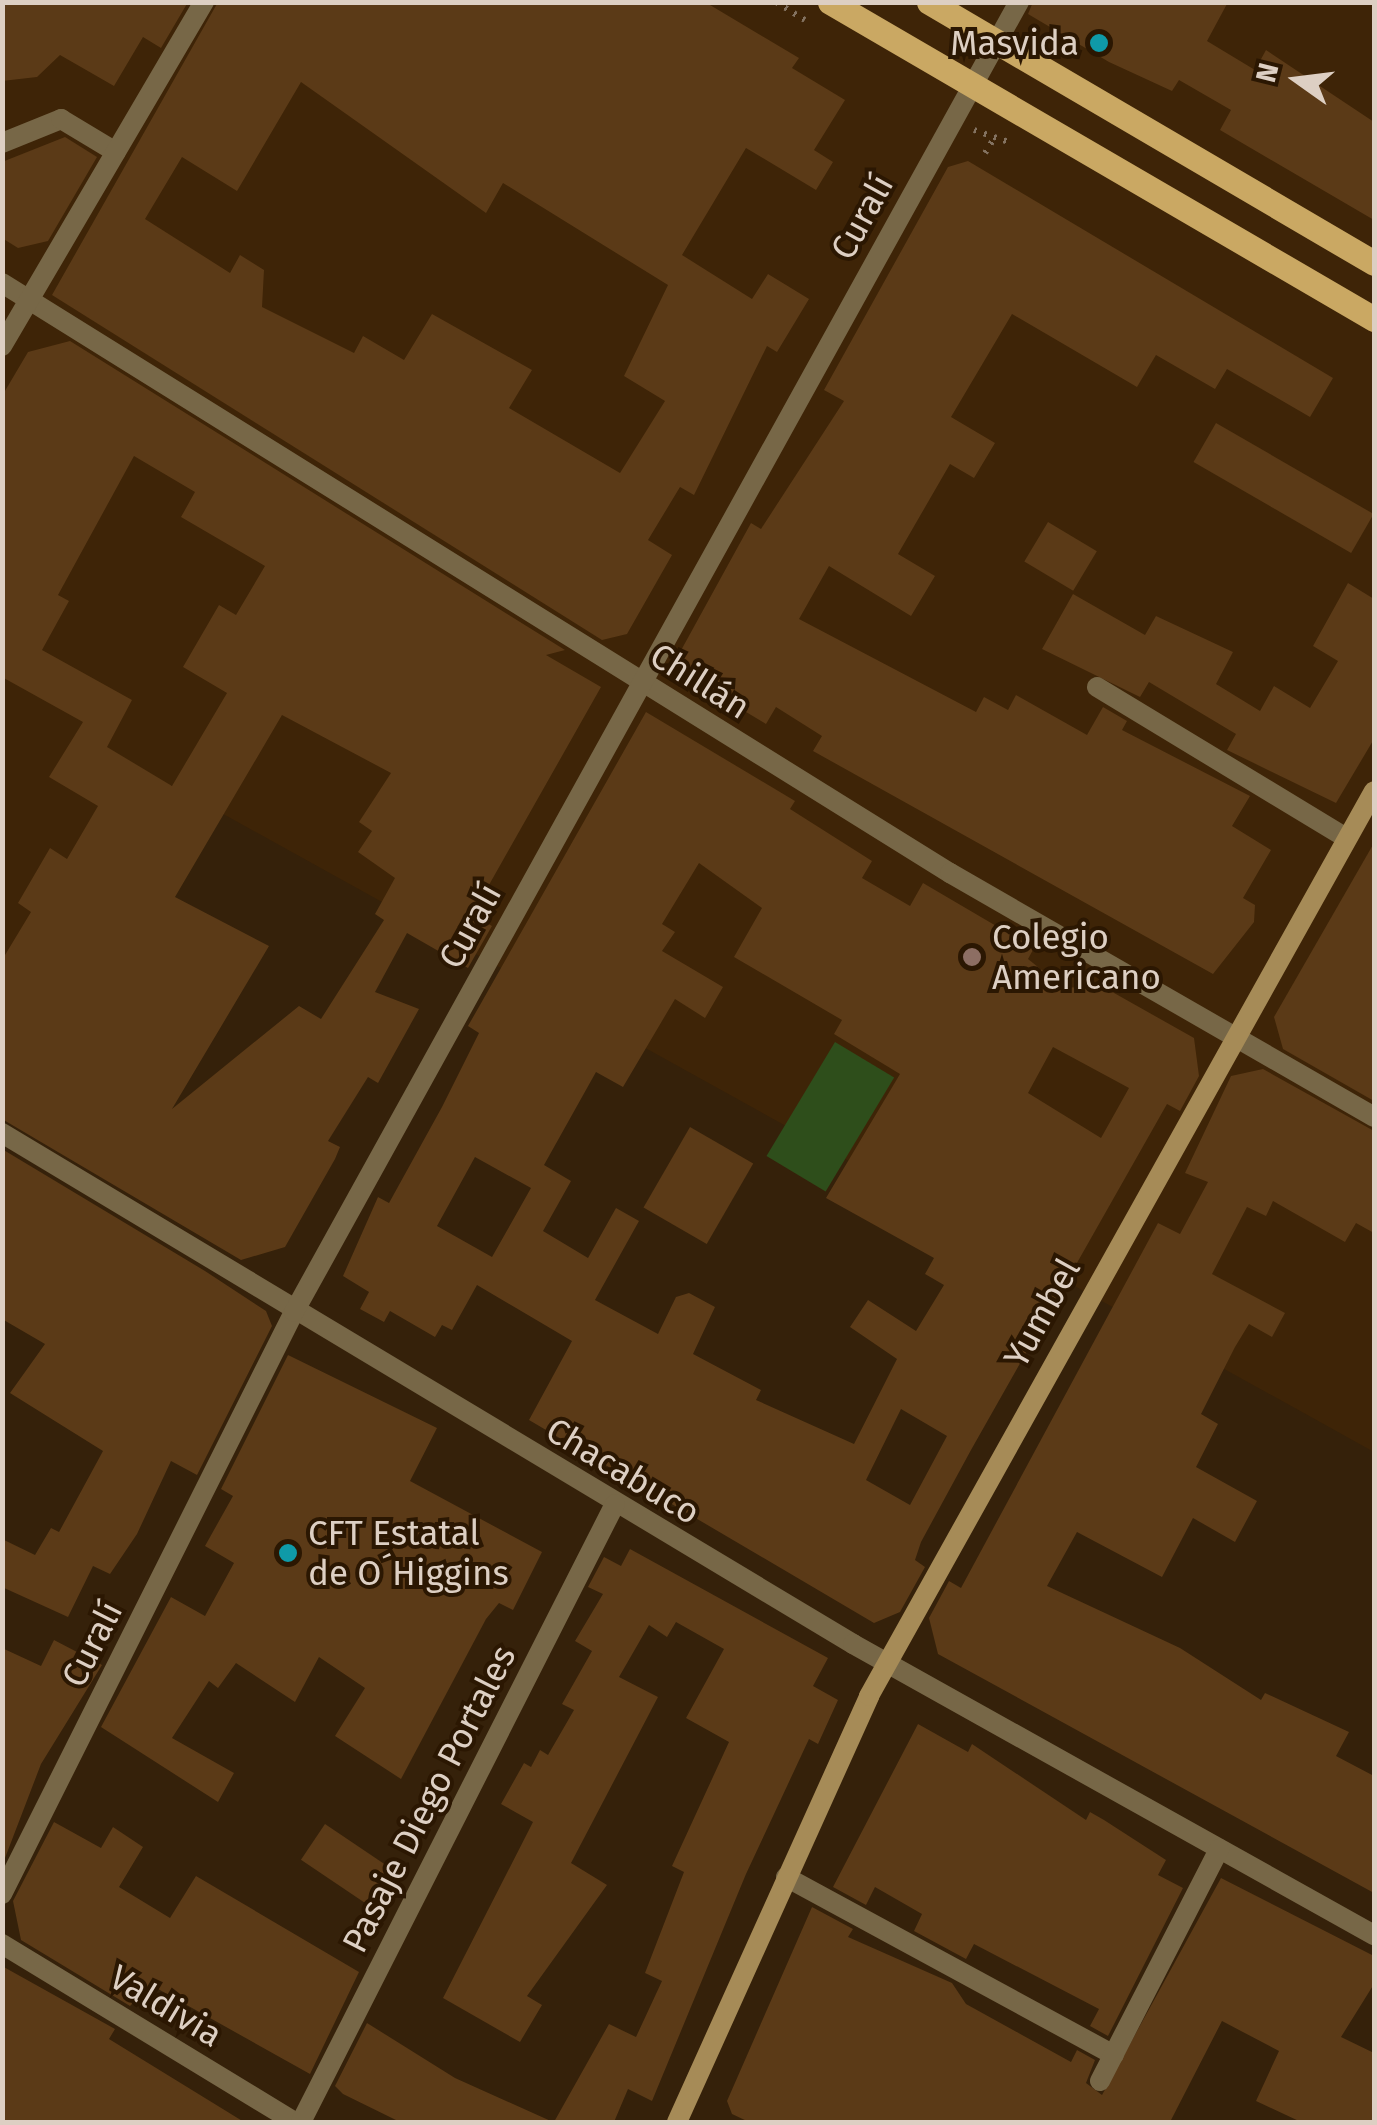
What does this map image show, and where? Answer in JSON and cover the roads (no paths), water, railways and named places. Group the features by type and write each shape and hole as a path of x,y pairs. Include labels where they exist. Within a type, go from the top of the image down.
{"main road":[{"path":"830,2 1374,319"},
{"path":"929,2 1374,263"}],"street":[{"path":"2,346 204,2"},
{"name":"Curalí","path":"2,1894 294,1312 1019,2"},
{"path":"2,143 61,119 116,152"},
{"name":"Chillán","path":"2,283 642,683 1229,1040 1374,1118"},
{"path":"1097,687 1346,838"},
{"name":"Yumbel","path":"676,2122 886,1664 1229,1040 1374,792"},
{"name":"Chacabuco","path":"2,1133 294,1312 886,1664 1374,1936"},
{"name":"Pasaje Diego Portales","path":"298,2122 615,1504"},
{"path":"1100,2082 1219,1849"},
{"path":"786,1877 1114,2055"},
{"name":"Valdivia","path":"2,1944 298,2122"}],"place":[{"name":"Masvida","path":"1099,43"},
{"name":"Colegio Americano","path":"972,957"},
{"name":"CFT Estatal de O´Higgins","path":"288,1553"}]}
